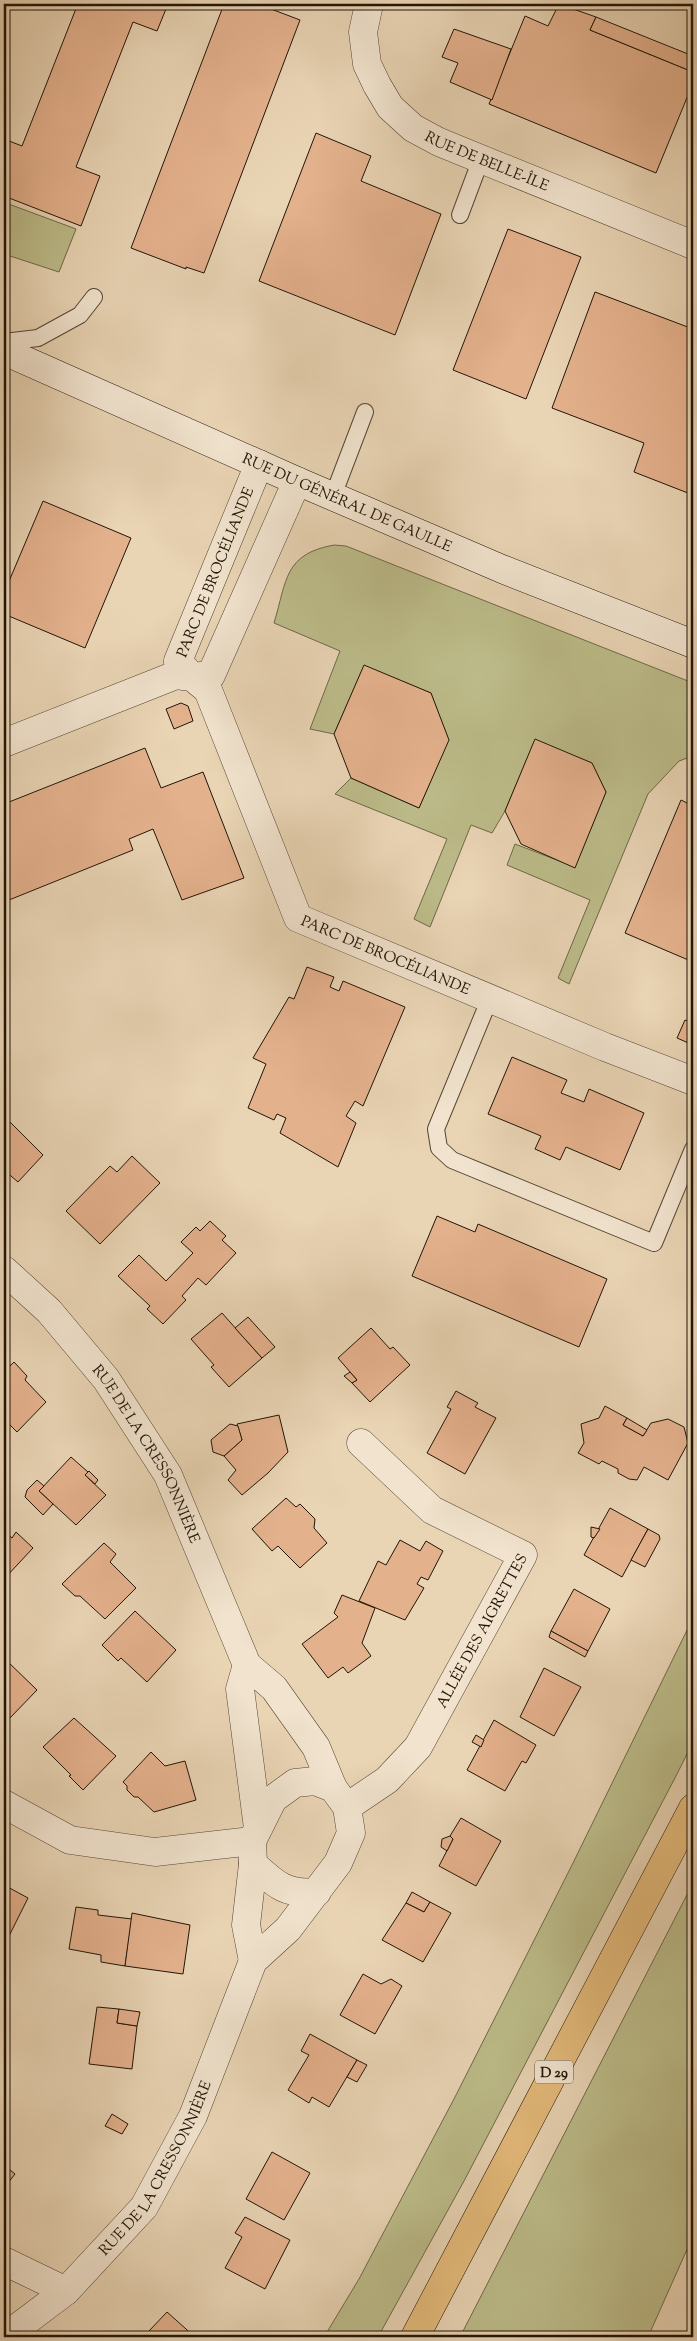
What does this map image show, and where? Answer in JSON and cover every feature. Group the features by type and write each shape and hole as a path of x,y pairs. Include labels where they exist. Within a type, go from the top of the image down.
{"main road":[{"name":"D 29","path":"415,2337 693,1808"}],"street":[{"name":"RUE DE BELLE-ÎLE","path":"369,4 363,32 366,64 390,107 414,128 481,159 692,240"},
{"name":"RUE DU GÉNÉRAL DE GAULLE","path":"4,351 296,481 502,568 693,644"},
{"name":"PARC DE BROCÉLIANDE","path":"259,464 178,662 208,690 298,918 693,1080"},
{"name":"PARC DE BROCÉLIANDE","path":"4,742 176,675 192,677 212,675 296,481"},
{"name":"RUE DE LA CRESSONNIÈRE","path":"4,1270 49,1311 106,1380 168,1475 247,1665 274,1688 316,1747 340,1797 351,1833 338,1863 317,1892 288,1929 253,1961 193,2116 144,2207 66,2291 5,2337"},
{"name":"ALLÉE DES AIGRETTES","path":"340,1797 387,1780 418,1747 523,1556 432,1510 361,1443"},
{"path":"247,1665 240,1689 254,1844 246,1925 253,1961"},
{"path":"254,1844 273,1799 295,1784 315,1781 340,1797"},
{"path":"4,1804 70,1840 155,1852 254,1844"},
{"path":"254,1844 278,1887 299,1894 317,1892"},
{"path":"4,2261 66,2291"}],"lane":[{"path":"460,215 481,159"},
{"path":"4,342 38,338 80,314 94,297"},
{"path":"333,496 365,412"},
{"path":"490,998 436,1129 439,1148 452,1160 654,1243 693,1149"}],"shaded area":[{"path":"6,203 76,229 59,272 4,254 4,210"},
{"path":"334,545 346,546 693,683 693,756 679,761 648,794 569,984 558,978 590,900 507,865 515,844 575,867 606,792 592,763 535,740 505,811 492,833 471,825 430,927 414,919 447,839 335,794 351,778 419,808 448,740 431,693 364,666 334,734 310,729 340,651 274,623 286,582 296,562 318,549"},
{"path":"693,1618 693,1742 676,1776 464,2181 378,2337 324,2337 359,2279 455,2097 572,1865"},
{"path":"693,1883 693,2236 648,2337 460,2337"}],"building":[{"path":"70,4 168,4 157,31 133,22 76,167 100,176 81,226 4,196 4,139 22,146 77,6"},
{"path":"224,4 258,4 300,20 204,273 186,267 186,269 131,248"},
{"path":"559,4 596,17 590,30 693,72 693,83 656,173 489,104 525,16 548,26"},
{"path":"596,17 693,56 693,72 590,30"},
{"path":"454,29 511,49 492,100 450,82 458,63 442,57"},
{"path":"316,133 371,156 361,181 441,214 395,335 259,281"},
{"path":"508,229 581,257 526,399 453,370"},
{"path":"595,292 693,329 693,495 634,472 644,443 552,408"},
{"path":"43,501 131,538 85,648 4,614 4,593"},
{"path":"364,665 431,693 449,740 419,808 351,778 334,734"},
{"path":"181,703 188,706 193,721 174,729 166,709"},
{"path":"535,739 592,763 606,792 575,868 521,844 505,811"},
{"path":"145,748 161,788 203,772 244,878 182,900 153,829 129,839 133,850 4,902 4,804"},
{"path":"681,800 693,806 693,962 625,933"},
{"path":"307,967 334,977 330,987 339,991 343,981 405,1007 363,1106 355,1101 346,1116 356,1123 338,1167 280,1133 286,1118 277,1114 274,1120 248,1108 266,1064 253,1058 289,997 294,999"},
{"path":"685,1020 693,1023 693,1045 677,1038"},
{"path":"512,1057 567,1080 561,1093 584,1102 589,1089 644,1113 620,1170 566,1147 560,1160 535,1149 541,1136 488,1114"},
{"path":"4,1116 43,1155 18,1182 4,1170"},
{"path":"132,1156 160,1183 100,1244 66,1211 110,1166 117,1172"},
{"path":"437,1216 475,1232 478,1224 607,1279 579,1347 412,1276"},
{"path":"210,1221 226,1236 222,1240 236,1253 206,1285 198,1278 182,1296 186,1300 163,1324 147,1309 150,1306 118,1276 139,1255 166,1281 193,1253 181,1242 196,1227 200,1231"},
{"path":"222,1313 262,1358 229,1387 211,1367 214,1365 191,1339"},
{"path":"248,1317 275,1347 262,1358 235,1328"},
{"path":"371,1328 390,1349 393,1347 410,1365 370,1402 352,1383 357,1380 338,1358"},
{"path":"14,1362 27,1376 25,1380 46,1402 17,1432 4,1419 4,1372"},
{"path":"350,1372 357,1380 352,1383 344,1376"},
{"path":"456,1391 478,1403 475,1407 496,1418 465,1474 427,1453 451,1409 447,1407"},
{"path":"605,1406 627,1418 623,1425 643,1436 651,1423 668,1419 684,1427 688,1443 668,1480 644,1467 637,1480 629,1479 618,1473 618,1469 602,1461 599,1464 578,1453 584,1443 581,1424 599,1418"},
{"path":"279,1415 288,1452 268,1473 242,1495 228,1480 236,1470 224,1456 242,1440 237,1424"},
{"path":"627,1418 647,1430 643,1436 623,1425"},
{"path":"230,1424 238,1426 242,1440 224,1456 213,1452 211,1440"},
{"path":"71,1457 88,1472 85,1475 106,1495 76,1525 39,1491"},
{"path":"89,1471 98,1480 95,1484 85,1475"},
{"path":"37,1480 44,1486 39,1491 53,1504 43,1515 25,1497 27,1490"},
{"path":"286,1498 296,1507 300,1504 315,1519 314,1528 327,1543 300,1568 278,1546 272,1551 252,1529"},
{"path":"610,1508 648,1529 622,1577 584,1555"},
{"path":"591,1527 600,1529 594,1538 591,1537"},
{"path":"648,1529 659,1535 660,1539 645,1567 631,1560"},
{"path":"4,1531 12,1538 16,1532 33,1548 4,1579"},
{"path":"400,1540 420,1551 426,1541 443,1551 428,1580 421,1577 417,1584 424,1588 405,1620 359,1601 378,1561 386,1565"},
{"path":"104,1543 116,1554 110,1562 136,1588 105,1619 80,1596 75,1596 62,1584"},
{"path":"574,1589 610,1609 588,1651 551,1631"},
{"path":"342,1595 375,1608 362,1643 371,1656 348,1673 343,1667 328,1678 302,1644 338,1617 334,1613"},
{"path":"135,1611 176,1650 147,1682 121,1658 118,1661 102,1645"},
{"path":"551,1631 588,1651 585,1657 549,1637"},
{"path":"4,1658 37,1690 8,1720 4,1716"},
{"path":"544,1668 581,1687 554,1736 520,1717"},
{"path":"74,1718 116,1756 83,1790 43,1747"},
{"path":"494,1720 536,1745 526,1763 522,1761 505,1791 467,1770"},
{"path":"476,1735 484,1740 481,1747 472,1742"},
{"path":"151,1752 165,1766 185,1761 196,1800 154,1812 138,1797 134,1797 127,1790 127,1786 123,1782"},
{"path":"461,1818 501,1841 476,1886 439,1866 453,1839 450,1836"},
{"path":"450,1836 453,1839 447,1851 441,1847 442,1839"},
{"path":"4,1885 28,1898 9,1936 4,1933"},
{"path":"412,1892 430,1902 424,1912 406,1903"},
{"path":"430,1902 451,1913 423,1962 382,1940 406,1903 424,1912"},
{"path":"76,1907 98,1910 98,1915 132,1919 125,1966 101,1962 101,1955 69,1949"},
{"path":"132,1913 190,1925 183,1974 125,1966"},
{"path":"363,1974 381,1984 391,1979 402,1986 375,2034 340,2015"},
{"path":"97,2007 119,2009 117,2023 137,2026 132,2069 89,2064"},
{"path":"119,2009 140,2012 137,2026 117,2023"},
{"path":"310,2034 357,2060 329,2107 312,2097 309,2103 288,2090 309,2055 301,2051"},
{"path":"357,2060 367,2065 357,2082 347,2077"},
{"path":"112,2114 128,2124 122,2134 105,2126"},
{"path":"272,2152 310,2173 284,2220 246,2199"},
{"path":"4,2165 15,2174 4,2188"},
{"path":"245,2217 290,2240 265,2289 225,2268 242,2237 235,2233"},
{"path":"167,2312 195,2337 153,2337 148,2332"}]}
